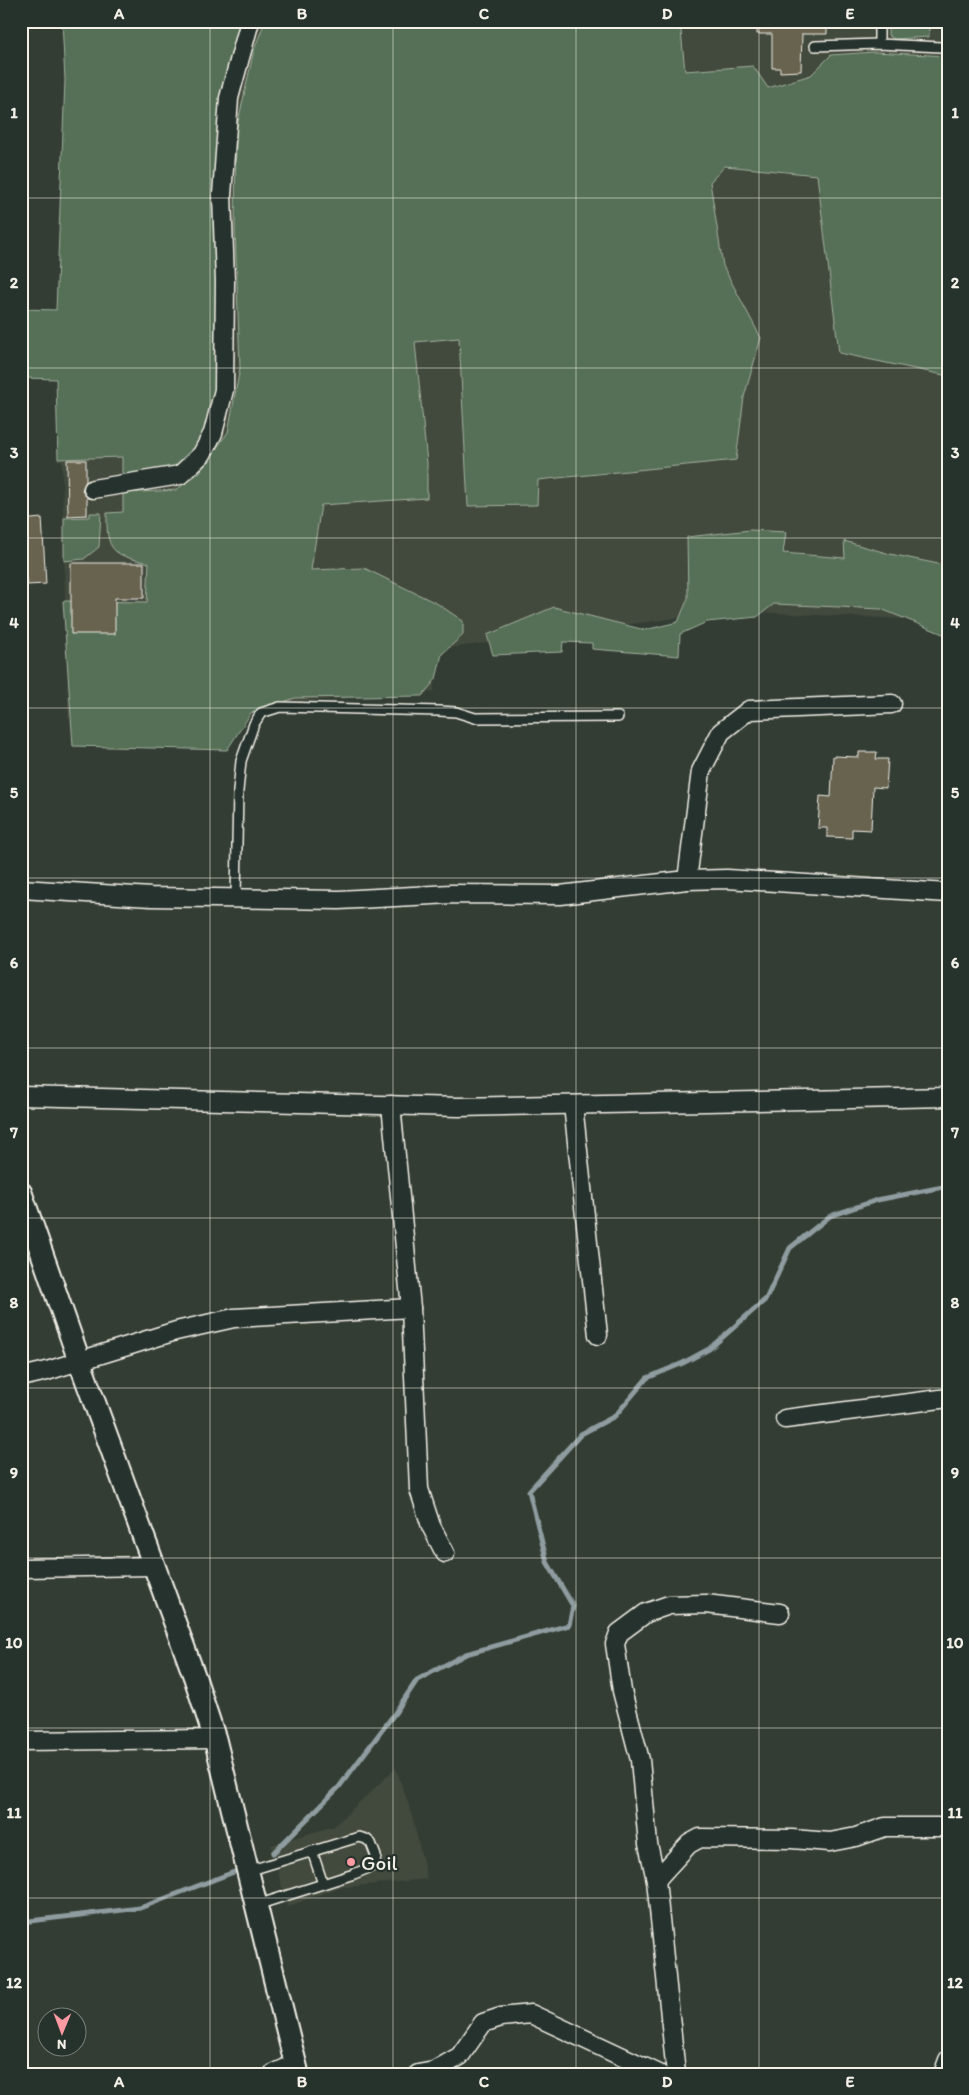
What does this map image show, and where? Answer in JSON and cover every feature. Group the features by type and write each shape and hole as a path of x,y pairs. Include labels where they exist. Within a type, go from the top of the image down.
{"street":[{"path":"94,489 180,475 202,454 213,433 224,390 225,281 222,195 229,98 250,21"},
{"path":"687,880 701,771 721,732 749,710 892,704"},
{"path":"21,889 151,896 339,900 451,894 560,895 687,880 727,880 948,893"},
{"path":"21,1096 458,1107 948,1097"},
{"path":"573,1105 598,1335"},
{"path":"391,1106 411,1308 419,1489 431,1526 445,1554"},
{"path":"21,1193 78,1360 195,1678 215,1739 298,2068 273,2074"},
{"path":"21,1377 48,1371 78,1360 176,1331 234,1318 411,1308"},
{"path":"786,1419 948,1398"},
{"path":"21,1568 153,1566"},
{"path":"676,2074 656,1880 648,1844 640,1760 622,1691 615,1644 619,1632 646,1613 668,1605 706,1604 780,1613"},
{"path":"21,1741 215,1739"},
{"path":"656,1880 689,1844 700,1838 792,1839 830,1842 856,1837 885,1828 948,1827"},
{"path":"418,2074 434,2071 460,2056 483,2022 501,2016 531,2014 659,2074"},
{"path":"943,2074 948,2060"}],"lane":[{"path":"879,21 879,44"},
{"path":"816,46 879,44 942,47"},
{"path":"236,898 238,791 241,761 254,724 262,713 280,707 439,711 456,712 475,718 618,717"},
{"path":"248,1871 359,1837 366,1839 370,1843 376,1856 375,1862 371,1867 257,1905"},
{"path":"312,1850 323,1884"}],"shaded area":[{"path":"65,21 948,21 948,621 731,611 434,650 434,692 68,718 58,303 67,83"},
{"path":"396,1768 411,1811 427,1879 337,1888 287,1907 271,1845 334,1826"}],"green space":[{"path":"62,21 248,21 226,99 220,388 199,450 173,471 125,477 122,474 122,457 58,459 56,379 25,378 21,309 56,310 65,80"},
{"path":"265,21 680,21 685,71 753,66 768,88 811,75 831,55 874,52 948,56 948,376 839,353 817,175 725,166 710,182 723,266 761,338 744,397 736,460 538,480 537,505 468,506 459,338 415,342 427,463 427,498 321,505 311,570 364,568 438,604 463,621 463,635 442,654 436,679 422,696 295,698 251,713 227,750 73,746 63,601 147,602 149,563 119,554 114,549 108,536 107,513 123,512 123,493 176,490 199,473 228,432 240,368 235,228 236,131 254,50"},
{"path":"888,21 929,21 929,37 894,39 888,35"},
{"path":"90,513 101,513 99,547 84,559 64,561 64,518 90,517"},
{"path":"750,530 786,532 783,553 845,558 844,541 890,554 948,566 948,636 881,609 774,604 757,617 707,622 680,634 679,656 592,649 592,643 563,642 562,652 493,655 487,635 554,607 645,630 678,622 688,598 687,537"}],"building":[{"path":"757,21 827,21 827,34 802,34 801,71 780,72 780,68 772,68 772,34 757,34"},
{"path":"67,460 86,460 86,481 82,490 87,497 87,515 68,516"},
{"path":"42,518 46,584 27,585 26,578 21,578 21,520"},
{"path":"71,563 144,563 144,598 115,598 115,634 71,634"},
{"path":"859,752 877,752 876,759 888,759 886,788 873,787 871,830 852,829 852,838 827,837 827,828 818,828 820,796 831,797 833,756 859,757"}],"waterway":[{"path":"273,1853 339,1787 395,1713 417,1680 466,1654 569,1625 573,1606 547,1562 529,1491 581,1434 615,1416 647,1378 683,1363 709,1349 766,1299 790,1248 830,1216 877,1200 948,1186"},
{"path":"21,1922 140,1908 234,1872"}],"place":[{"name":"Goil","path":"351,1862"}]}
